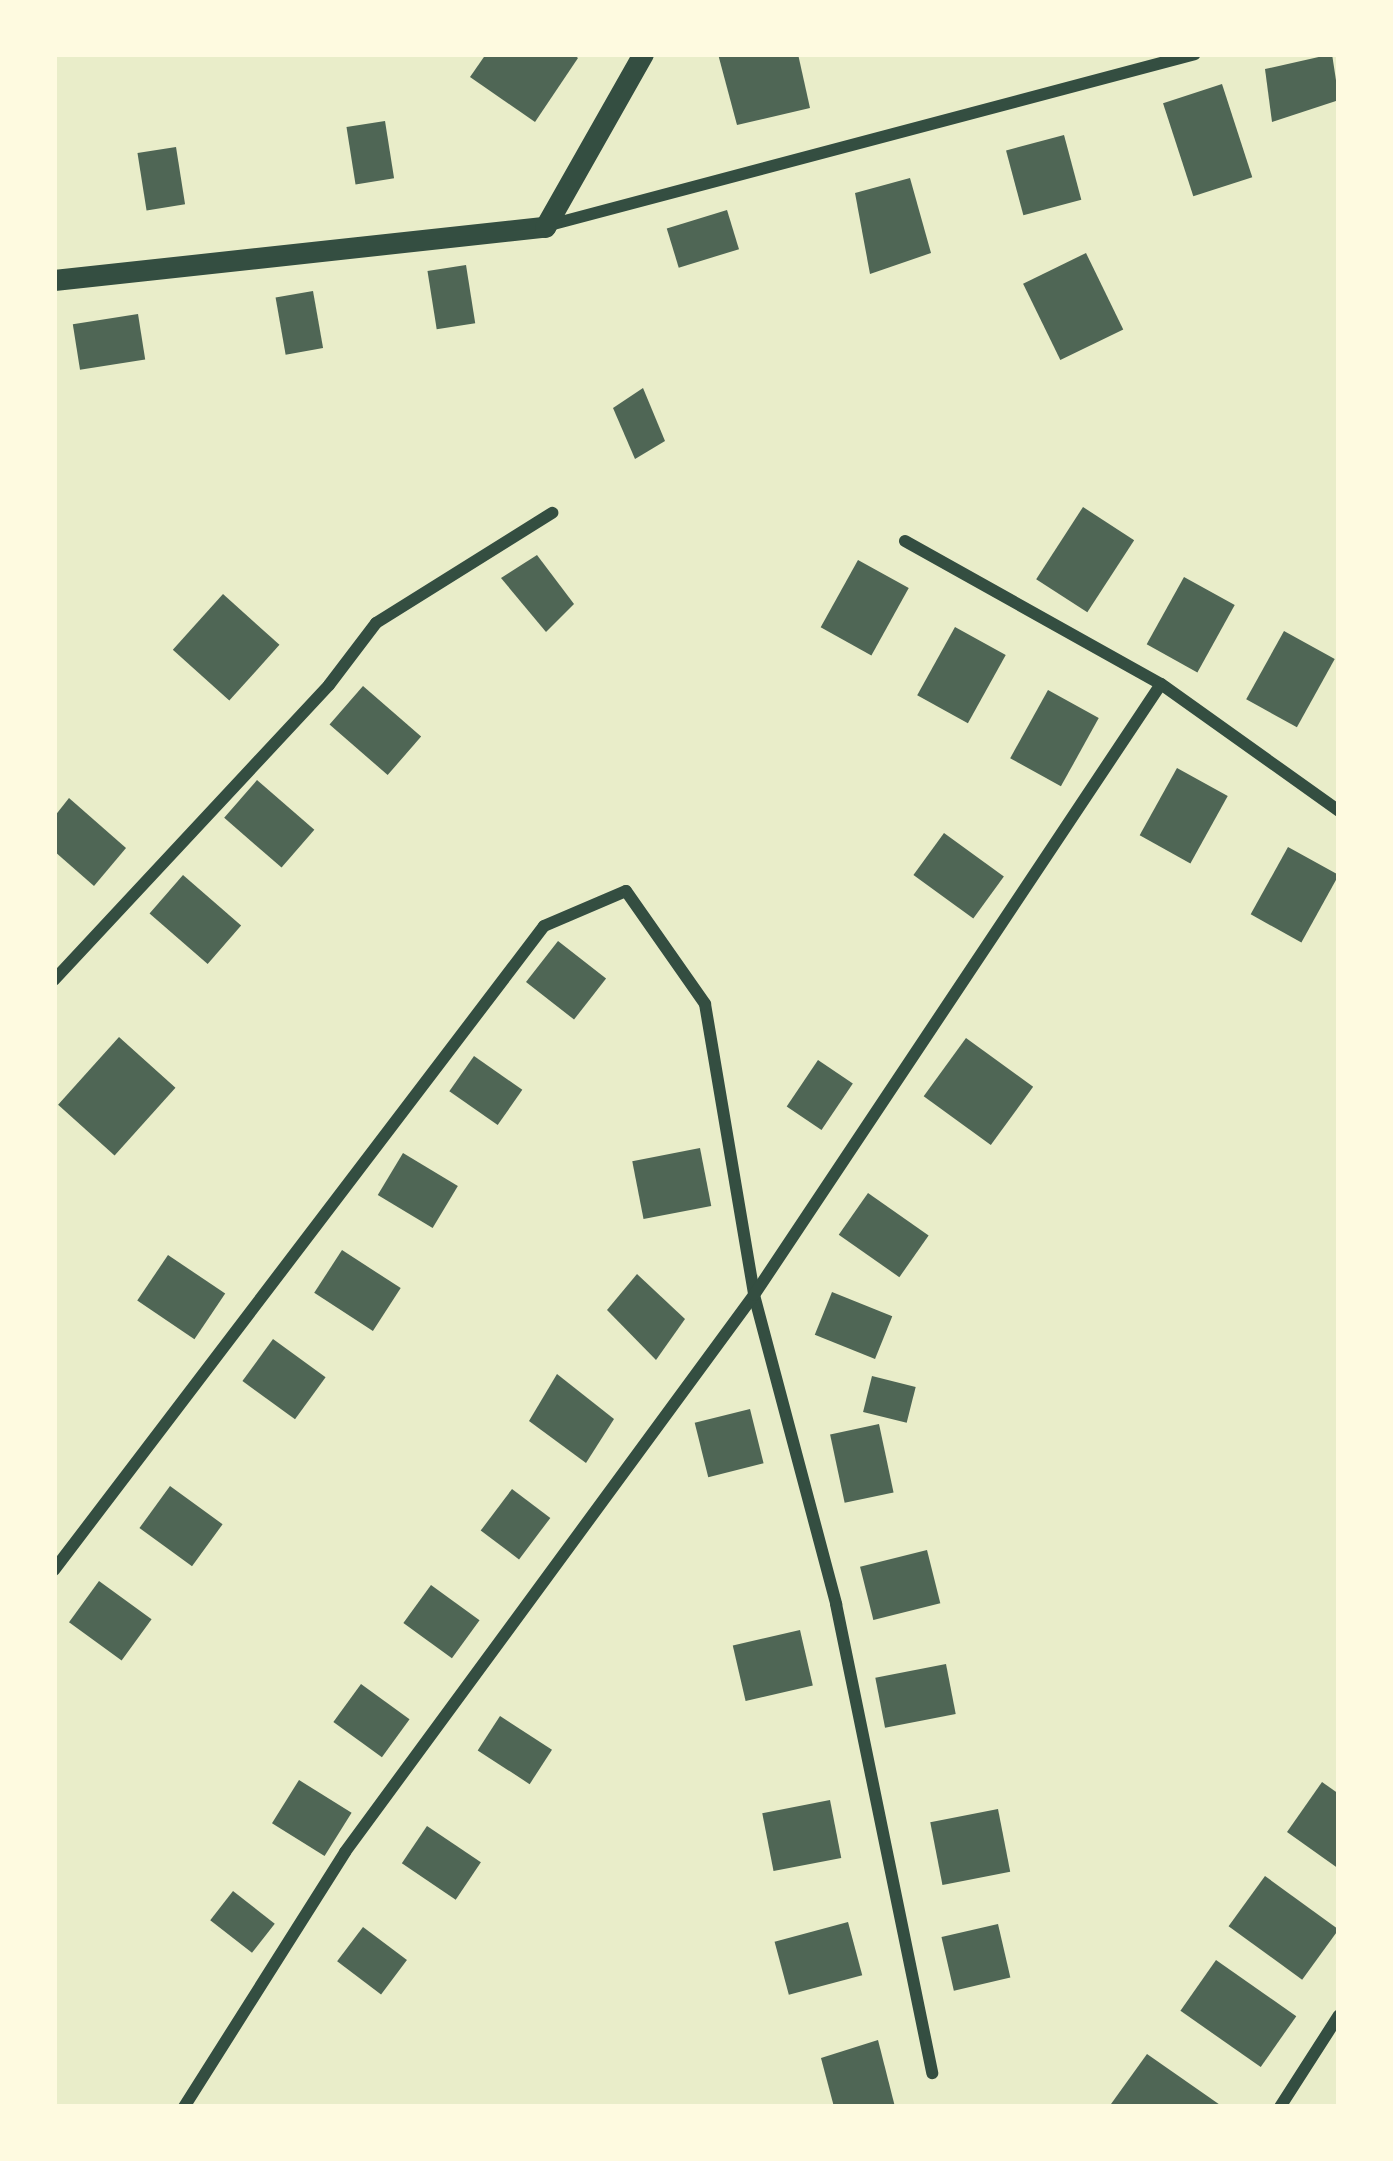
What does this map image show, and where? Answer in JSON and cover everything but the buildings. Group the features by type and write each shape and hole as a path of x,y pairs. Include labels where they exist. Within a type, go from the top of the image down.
{"street":[{"path":"545,226 644,54"},
{"path":"54,280 545,226 1195,54"},
{"path":"54,980 329,685 376,623 552,513"},
{"path":"905,541 1161,684 1339,811"},
{"path":"184,2107 345,1852 754,1295 1161,684"},
{"path":"54,1570 544,926 626,891 705,1004 754,1295 836,1604 932,2073"},
{"path":"1280,2107 1339,2015"}]}
